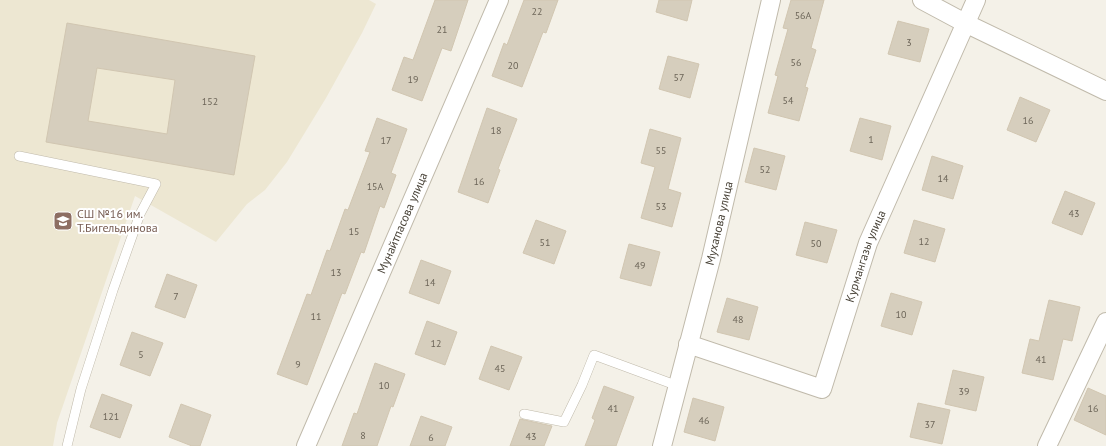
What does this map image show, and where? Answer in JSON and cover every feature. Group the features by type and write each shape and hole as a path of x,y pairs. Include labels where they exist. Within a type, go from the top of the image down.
{"street":[{"name":"Мунайтпасова улица","path":"306,446 499,0"},
{"name":"Муханова улица","path":"662,446 710,259 772,0"},
{"path":"922,0 965,23 1106,91"},
{"name":"Курмангазы улица","path":"688,344 822,389 868,243 976,0"},
{"path":"1046,446 1106,322"}],"lane":[{"path":"19,156 156,184 140,214 113,290 82,389 67,446"},
{"path":"524,414 564,422 582,385 594,355 678,386"}],"shaded area":[{"name":"СШ №16 им. Т.Бигельдинова","path":"0,0 369,0 376,4 362,33 326,98 287,162 265,190 247,204 216,242 135,196 57,423 53,446 0,446"}],"building":[{"path":"435,0 468,0 451,51 442,48 422,101 392,90 404,57 413,60"},
{"path":"524,0 558,0 546,33 543,32 522,87 492,76 504,43 507,45"},
{"path":"659,0 692,0 687,21 656,12"},
{"path":"791,0 824,0 811,48 816,50 805,87 808,88 799,121 768,113 778,76 775,75 788,29 783,28"},
{"path":"898,21 929,29 920,62 888,54"},
{"path":"67,23 255,56 234,175 46,142","holes":["97,68 175,80 167,134 88,121"]},
{"path":"668,56 699,64 690,98 659,89"},
{"path":"1020,97 1050,110 1036,142 1007,130"},
{"path":"487,108 517,119 498,169 500,170 488,203 458,192"},
{"path":"377,118 407,129 391,173 396,175 384,208 380,206 364,253 361,252 345,294 342,293 307,385 277,374 307,294 311,295 327,250 330,251 345,209 348,210 370,152 365,151"},
{"path":"860,118 891,126 882,160 850,151"},
{"path":"650,129 681,138 668,189 681,193 672,227 641,218 655,167 641,163"},
{"path":"754,148 785,156 776,190 745,182"},
{"path":"932,156 963,166 953,199 922,190"},
{"path":"1065,191 1095,203 1082,235 1052,223"},
{"path":"536,220 566,231 554,264 523,253"},
{"path":"914,220 945,229 935,262 904,253"},
{"path":"805,222 837,230 827,263 796,255"},
{"path":"629,244 660,252 651,286 620,278"},
{"path":"421,260 451,271 439,304 409,293"},
{"path":"167,274 197,285 185,318 155,307"},
{"path":"891,293 922,302 912,335 881,326"},
{"path":"727,298 758,307 749,340 717,332"},
{"path":"1049,300 1080,307 1072,341 1063,339 1053,380 1022,373 1030,339 1039,341"},
{"path":"427,321 457,332 445,365 415,354"},
{"path":"132,332 163,343 150,376 120,365"},
{"path":"491,346 522,357 509,390 479,379"},
{"path":"375,363 405,374 393,407 391,406 377,446 342,446 354,413 357,414"},
{"path":"953,370 984,377 976,411 945,404"},
{"path":"604,386 634,397 616,446 585,446 595,420 592,418"},
{"path":"1088,388 1106,396 1106,435 1074,420"},
{"path":"102,394 132,405 120,438 90,427"},
{"path":"693,398 724,407 715,441 684,432"},
{"path":"918,403 950,410 942,444 910,437"},
{"path":"181,404 211,415 200,446 192,446 169,437"},
{"path":"421,416 452,427 445,446 410,446"},
{"path":"520,419 552,426 544,446 510,446"}],"place":[{"name":"СШ №16 им. Т.Бигельдинова","path":"63,221"}]}
